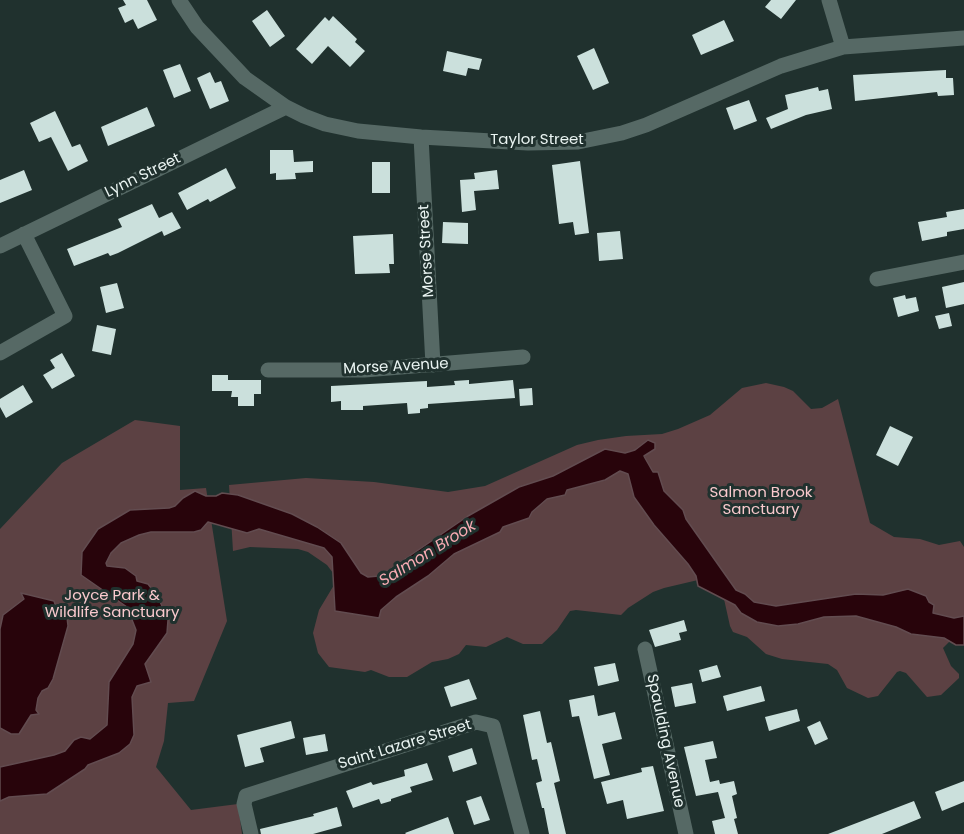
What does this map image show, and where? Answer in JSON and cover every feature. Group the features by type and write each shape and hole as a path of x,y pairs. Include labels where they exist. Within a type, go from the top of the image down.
{"street":[{"name":"Taylor Street","path":"179,0 197,27 245,78 286,107 304,116 341,128 421,137 554,143 599,139 646,125 781,66 843,47 964,38"},
{"path":"828,0 843,47"},
{"name":"Lynn Street","path":"0,246 286,107"},
{"name":"Morse Street","path":"421,137 434,365"},
{"path":"0,353 65,316 24,234"},
{"path":"877,279 964,262"},
{"name":"Morse Avenue","path":"268,370 364,370 523,357"},
{"name":"Spaulding Avenue","path":"645,649 686,834"},
{"name":"Saint Lazare Street","path":"251,834 244,804 246,796 476,722 493,726 522,834"}],"green space":[{"name":"Salmon Brook Sanctuary","path":"766,383 793,391 811,409 822,408 838,399 870,523 894,537 920,539 939,545 960,541 964,547 964,642 951,640 943,648 951,666 959,674 959,678 941,695 927,697 906,673 900,671 878,696 868,698 847,688 837,670 828,664 782,659 766,654 747,637 733,632 724,599 698,580 653,592 621,615 570,611 557,630 542,644 523,644 507,637 486,647 466,645 459,654 432,662 407,677 389,677 371,670 365,672 329,667 318,653 313,633 319,610 334,585 335,611 339,581 327,565 308,552 298,549 250,547 233,551 229,485 306,478 374,482 448,492 485,486 577,445 626,436 662,434 678,429 710,415 742,388"},
{"name":"Joyce Park & Wildlife Sanctuary","path":"135,420 180,426 180,490 206,488 227,621 194,701 168,703 164,741 156,767 191,810 238,804 242,834 0,834 0,529 62,463"}],"water":[{"name":"Salmon Brook","path":"648,440 655,443 655,449 644,456 653,472 658,472 664,491 683,510 686,519 736,590 754,602 776,606 856,594 883,595 908,589 926,596 934,605 933,613 954,618 964,616 964,645 956,645 944,638 911,634 896,627 856,616 824,617 798,624 778,626 757,622 741,613 735,605 698,586 696,576 688,564 654,525 634,497 628,474 620,471 605,480 567,490 565,495 547,499 532,512 529,518 503,527 500,532 454,554 428,576 396,597 381,610 379,618 335,611 332,557 324,548 259,529 247,533 208,522 201,530 194,532 151,532 139,535 121,543 111,553 106,563 107,566 125,568 136,576 137,581 148,584 158,597 168,620 167,633 145,664 151,682 137,686 132,697 134,735 130,744 119,753 88,765 47,794 9,797 0,801 0,767 65,751 74,740 81,737 90,739 107,725 109,682 133,644 136,630 127,607 81,575 82,552 98,529 130,510 169,508 195,491 206,496 216,496 222,493 238,495 292,514 317,527 341,543 361,573 368,577 379,576 468,516 519,487 553,476 605,449 625,453 635,450"},
{"path":"21,593 54,601 58,613 67,617 68,626 53,679 38,698 36,710 39,714 31,715 19,734 11,734 0,728 0,629 3,615 24,599"}],"building":[{"path":"123,0 147,0 157,20 138,29 133,19 125,23 118,8 126,5"},
{"path":"771,0 796,0 781,19 765,7"},
{"path":"267,10 285,36 270,47 252,21"},
{"path":"333,16 357,39 355,42 365,51 350,67 328,46 312,64 296,49 325,17 329,21"},
{"path":"724,20 734,41 701,55 692,35"},
{"path":"594,48 609,83 593,90 577,56"},
{"path":"447,51 482,59 479,70 468,68 466,76 443,71"},
{"path":"180,64 191,91 174,98 163,70"},
{"path":"946,70 946,78 953,78 954,95 938,96 937,92 855,101 853,75"},
{"path":"210,72 215,83 221,81 229,101 210,109 197,78"},
{"path":"818,87 819,91 828,89 832,109 806,115 771,129 766,118 788,109 785,95"},
{"path":"749,100 757,121 734,130 726,108"},
{"path":"147,107 155,126 108,146 101,127"},
{"path":"55,111 72,147 80,144 88,161 68,171 51,137 39,142 30,123"},
{"path":"270,150 293,150 294,162 313,161 313,172 295,173 296,179 276,180 276,173 270,174"},
{"path":"580,161 589,233 575,235 573,222 559,224 552,165"},
{"path":"372,162 390,162 390,193 372,193"},
{"path":"226,168 236,188 210,202 208,199 187,210 178,193"},
{"path":"24,170 32,190 0,203 0,180"},
{"path":"497,170 499,189 474,191 476,210 462,212 460,180 475,179 474,173"},
{"path":"152,204 159,218 172,212 181,228 164,236 162,231 118,253 110,256 108,253 74,266 67,249 122,227 118,219"},
{"path":"964,209 964,229 947,232 947,236 922,241 918,222 947,217 946,212"},
{"path":"443,222 468,223 468,244 442,243"},
{"path":"620,231 623,259 599,261 597,233"},
{"path":"393,234 394,264 389,264 390,273 355,274 353,236"},
{"path":"964,282 964,304 946,308 942,287"},
{"path":"117,283 124,308 106,313 100,287"},
{"path":"905,295 906,299 916,297 919,311 898,317 893,298"},
{"path":"949,313 952,326 939,329 935,316"},
{"path":"97,325 116,329 111,355 92,351"},
{"path":"62,353 75,376 52,389 43,375 55,368 50,360"},
{"path":"212,375 228,375 228,380 261,380 261,394 254,394 254,406 238,406 238,397 231,397 232,391 212,391"},
{"path":"469,380 469,384 513,380 515,398 428,404 428,408 420,409 420,413 408,414 407,403 363,406 363,410 341,410 341,401 331,402 331,386 427,381 427,387 455,385 454,381"},
{"path":"23,385 33,402 6,418 0,407 0,399"},
{"path":"532,388 533,405 520,406 519,389"},
{"path":"890,426 913,437 898,466 876,455"},
{"path":"684,620 687,631 679,633 681,640 655,647 649,630"},
{"path":"615,663 619,681 598,686 594,667"},
{"path":"717,665 721,677 702,682 699,670"},
{"path":"469,679 477,699 451,707 444,687"},
{"path":"692,683 696,703 675,707 671,687"},
{"path":"761,686 765,701 727,711 723,696"},
{"path":"594,695 598,716 615,712 622,739 602,744 610,775 594,779 579,716 572,717 569,700"},
{"path":"797,709 800,721 769,731 765,717"},
{"path":"540,711 547,743 551,742 560,781 554,783 566,834 549,834 536,783 542,781 537,759 532,760 523,715"},
{"path":"291,721 295,738 260,748 264,762 245,767 237,735"},
{"path":"820,721 828,739 815,745 807,727"},
{"path":"325,734 328,751 306,755 303,738"},
{"path":"713,741 717,758 705,760 710,782 719,780 720,784 734,781 737,794 732,796 738,834 715,834 712,821 725,818 718,792 696,796 684,747"},
{"path":"472,748 477,764 453,772 448,756"},
{"path":"427,763 433,780 410,787 412,792 391,799 391,801 381,804 379,799 353,808 346,791 371,782 373,785 405,776 404,770"},
{"path":"653,766 664,811 627,819 623,800 607,804 601,782 642,772 641,768"},
{"path":"964,781 964,802 942,811 935,792"},
{"path":"481,796 490,820 474,825 466,801"},
{"path":"914,801 921,818 882,834 828,834"},
{"path":"337,807 342,826 313,834 261,834 260,829 314,816 313,814"},
{"path":"448,817 454,834 405,833"}]}
